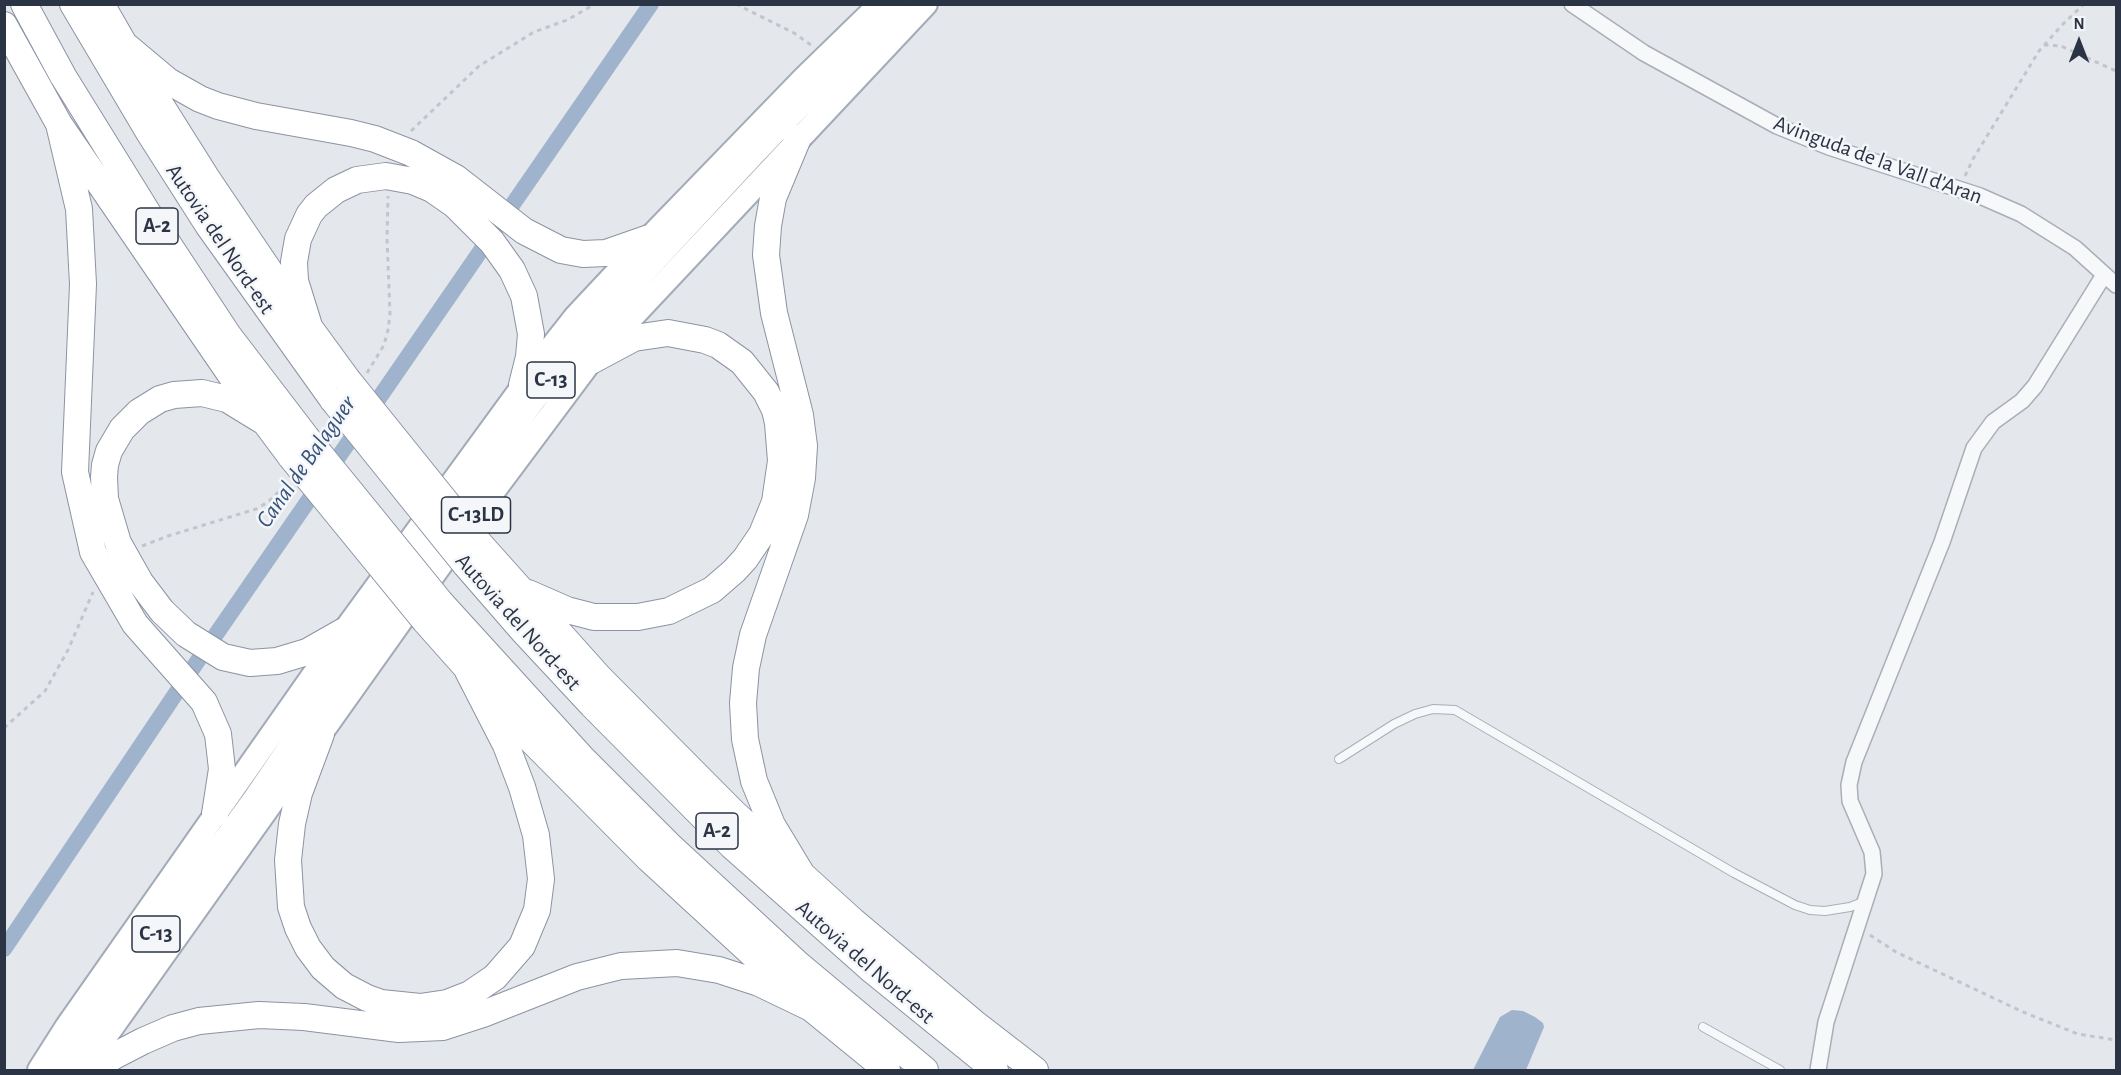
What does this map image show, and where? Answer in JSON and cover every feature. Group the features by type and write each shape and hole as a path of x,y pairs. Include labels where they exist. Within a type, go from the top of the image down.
{"highway":[{"name":"Autovia del Nord-est","path":"24,4 63,76 298,447 433,612 669,845 799,964 925,1071"},
{"name":"Autovia del Nord-est","path":"73,4 144,124 208,225 267,309 333,400 472,554 524,632 592,705 732,846 873,971 995,1071"},
{"path":"101,4 143,77 206,177 472,554 519,589 578,655 665,745 804,878 914,973 1035,1071"},
{"path":"4,25 59,124 263,421"},
{"path":"125,45 168,81 200,99 236,112 332,129 384,142 427,160 456,178 524,296 529,321 530,351 522,385"},
{"path":"59,124 78,209 82,284 75,472 93,552 135,624 204,702 218,734 222,769 214,814"},
{"path":"798,138 773,198 766,255 774,313 800,415 804,446 802,478 795,515 753,635 746,668 743,703 745,739 754,781 772,825 804,878"},
{"path":"309,326 295,281 295,250 300,232 316,206 336,190 357,180 399,177 475,208 553,247 583,254 596,255 616,251 649,238"},
{"path":"519,589 567,610 594,617 638,617 669,611 712,590 735,570 762,534 775,502 781,461 778,423 766,392 742,362 718,345 705,340 668,333 634,338 591,361"},
{"path":"298,447 241,406 215,395 189,392 174,394 149,405 129,420 109,451 103,487 107,512 118,543 132,570 150,596 186,634 207,649 232,661 264,663 291,658 344,631"},
{"path":"321,734 299,793 288,860 291,907 308,948 323,968 344,986 367,998 381,1002 420,1007 447,1002 470,994 495,977 522,946 537,910 541,879 536,835 522,787 506,745 468,671 433,612"},
{"path":"468,671 576,786 641,851 745,950 887,1071"},
{"path":"93,1071 126,1049 173,1028 199,1021 259,1015 304,1017 399,1029 443,1027 473,1018 577,977 640,964 677,963 719,970 759,983 811,1008"}],"main road":[{"path":"39,1071 67,1026 344,631 522,385 575,317 649,238 880,4"},
{"name":"C-13","path":"57,1071 255,798 375,621 534,400 595,325 898,4"},
{"name":"C-13LD","path":"82,1071 482,507 591,361 926,4"}],"street":[{"name":"Avinguda de la Vall d'Aran","path":"1572,4 1644,52 1777,126 1828,147 1960,189 2002,205 2038,223 2075,248 2116,285"},
{"path":"1818,1071 1826,1022 1864,901 1872,883 1874,860 1850,801 1849,785 1854,762 1942,542 1974,448 1993,422 2029,394 2104,275"}],"lane":[{"path":"1339,759 1394,724 1415,714 1432,709 1455,710 1734,873 1795,905 1810,910 1825,911 1850,907 1864,901"},
{"path":"1703,1027 1780,1071"}],"path":[{"path":"407,135 479,66 534,32 567,20 595,4"},
{"path":"736,4 802,38 825,58"},
{"path":"1960,189 1973,159 2044,45 2084,4"},
{"path":"2044,45 2061,46 2116,70"},
{"path":"389,191 387,238 390,314"},
{"path":"4,728 45,691 68,650 77,624 94,589"},
{"path":"1858,924 1880,943 1896,952 2023,1012 2078,1034 2116,1040"}],"water":[{"path":"1512,1010 1523,1011 1535,1017 1543,1023 1544,1027 1526,1070 1473,1070 1500,1017"}],"waterway":[{"name":"Canal de Balaguer","path":"4,949 199,659 651,4"}]}
